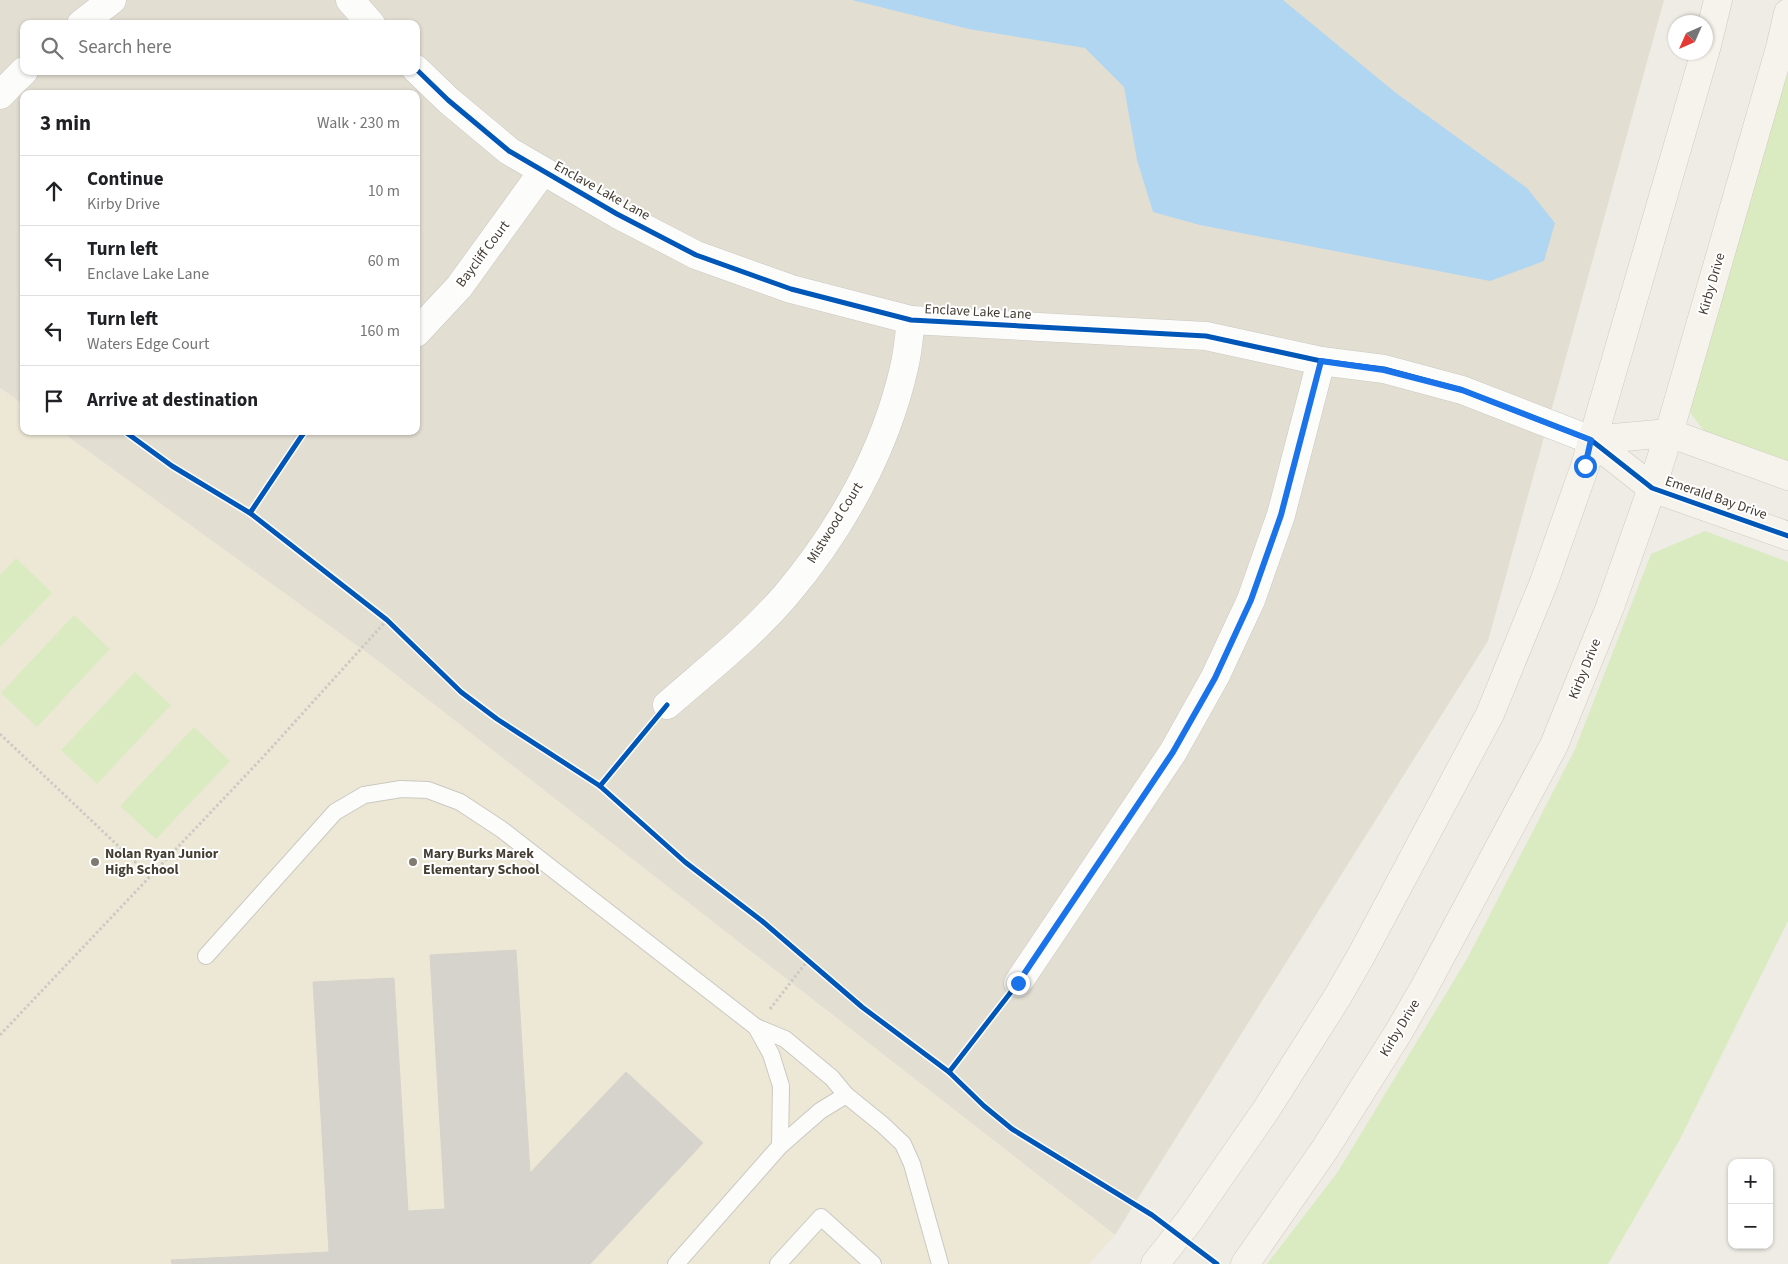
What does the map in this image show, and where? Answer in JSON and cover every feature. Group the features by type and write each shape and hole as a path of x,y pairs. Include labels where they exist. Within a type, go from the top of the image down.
{"main road":[{"path":"1713,20 1718,0"},
{"name":"Kirby Drive","path":"1245,1264 1325,1149 1398,1033 1550,753 1610,607 1652,488 1780,48 1788,13"},
{"path":"1155,1264 1188,1221 1266,1110 1338,996 1490,714 1544,582 1585,466 1702,60"},
{"path":"1591,440 1669,433 1788,476"},
{"name":"Emerald Bay Drive","path":"1591,440 1652,488 1788,536"}],"street":[{"path":"86,20 112,0"},
{"path":"350,0 368,20"},
{"name":"Enclave Lake Lane","path":"420,73 448,100 509,151 617,214 696,255 791,289 911,320 1206,336 1321,361 1384,370 1462,390 1591,440"},
{"path":"0,95 20,75"},
{"name":"Baycliff Court","path":"420,330 459,287 544,171"},
{"name":"Mistwood Court","path":"667,706 743,639 786,596 826,544 861,484 888,424 904,368 911,320"},
{"path":"1018,983 1173,752 1215,678 1251,600 1281,515 1321,361"}],"lane":[{"path":"206,956 335,812 364,795 401,789 428,790 460,802 501,829 756,1026 785,1039 832,1078 846,1095 903,1144 912,1164 940,1264"},
{"path":"756,1026 771,1054 781,1086 780,1146"},
{"path":"676,1264 780,1146 820,1112 846,1095"},
{"path":"778,1264 821,1216 874,1264"}],"path":[{"path":"380,614 394,627"},
{"path":"0,1035 264,756 387,620"},
{"path":"0,734 150,876"},
{"path":"801,954 814,966"},
{"path":"756,1026 808,960"}],"shaded area":[{"path":"0,0 1664,0 1488,641 1115,1235 378,661 66,435 420,435 420,90 20,90 20,402 0,388"},
{"name":"Mary Burks Marek Elementary School","path":"0,388 20,402 20,435 66,435 378,661 1115,1235 1089,1264 0,1264"}],"green space":[{"path":"1788,45 1788,461 1705,432 1691,414 1689,402"},
{"path":"1705,531 1788,562 1788,921 1679,1141 1608,1264 1267,1264 1337,1173 1467,959 1575,749 1651,554"},
{"path":"16,558 52,593 0,647 0,575"},
{"path":"74,615 110,649 37,727 1,693"},
{"path":"135,672 171,705 97,784 61,750"},
{"path":"194,727 230,761 156,839 120,806"}],"water":[{"path":"852,0 1283,0 1396,93 1527,188 1555,223 1544,261 1490,281 1200,225 1153,212 1137,160 1124,87 1085,48 969,29"}],"building":[{"path":"516,950 530,1173 626,1072 703,1143 590,1264 172,1264 171,1260 329,1252 313,982 394,978 408,1211 445,1209 430,955"}],"cycle path":[{"path":"420,73 448,100 509,151 617,214 696,255 791,289 911,320 1206,336 1321,361 1384,369 1462,390 1591,440 1652,488 1788,536"},
{"path":"129,435 172,466 250,513 387,620 461,692 497,719 600,786 685,862 762,921 862,1007 949,1072 984,1106 1012,1129 1152,1215 1217,1264"},
{"path":"250,513 302,435"},
{"path":"600,786 667,705"},
{"path":"949,1072 1018,983"}],"place":[{"name":"Nolan Ryan Junior High School","path":"95,862"},
{"name":"Mary Burks Marek Elementary School","path":"413,862"}],"route":[{"path":"1018,983 1173,752 1215,678 1251,600 1281,515 1321,361 1384,370 1462,390 1591,440 1585,466"}]}
